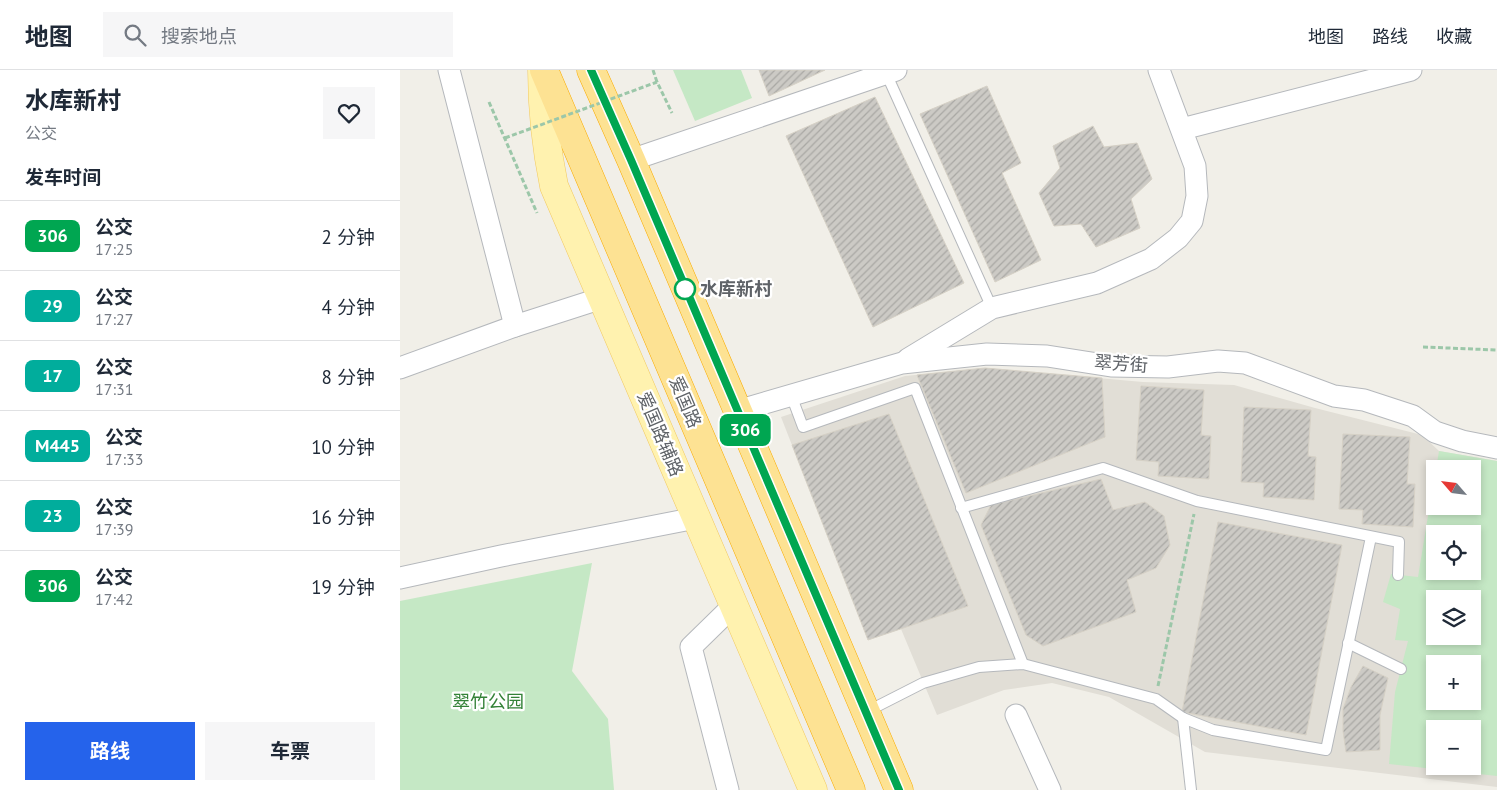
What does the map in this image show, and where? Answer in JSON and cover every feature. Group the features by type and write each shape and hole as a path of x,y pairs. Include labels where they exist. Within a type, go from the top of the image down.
{"highway":[{"name":"爱国路","path":"543,70 851,790"},
{"path":"591,70 899,790"}],"main road":[{"name":"爱国路辅路","path":"543,70 543,120 546,151 554,186 813,790"}],"street":[{"path":"449,70 516,326"},
{"path":"902,363 992,308 1097,283 1152,259 1178,238 1192,221 1198,196 1195,166 1159,70"},
{"path":"1182,129 1411,70"},
{"path":"631,160 891,72"},
{"path":"400,368 516,326 602,298"},
{"name":"翠芳街","path":"737,411 902,363 987,354 1047,356 1111,366 1168,367 1218,361 1245,363 1334,396 1364,400 1413,416 1436,432 1462,441 1497,448"},
{"path":"400,578 696,518"},
{"path":"728,790 690,647 734,605"},
{"path":"1016,715 1050,790"}],"lane":[{"path":"891,72 992,308"},
{"path":"791,395 803,427 915,388 1022,664"},
{"path":"961,508 1103,468 1197,501 1399,542 1398,575"},
{"path":"865,713 923,683 979,667 1022,664 1156,699 1182,718 1213,730 1326,750 1370,537"},
{"path":"1348,643 1401,669"},
{"path":"1182,718 1191,790"}],"path":[{"path":"653,70 672,113"},
{"path":"505,138 657,82"},
{"path":"489,102 537,213"},
{"path":"1423,347 1497,350"},
{"path":"1156,699 1197,501"}],"shaded area":[{"path":"985,368 1143,382 1234,385 1422,435 1439,451 1497,461 1497,787 1205,752 1109,697 1052,683 1004,690 937,715 901,629 868,640 781,417 905,376"}],"green space":[{"path":"673,70 741,70 752,98 695,121"},
{"path":"1439,451 1497,461 1497,776 1481,774 1481,720 1426,720 1426,768 1389,764 1395,692 1408,641 1395,640 1400,609 1383,602 1391,574 1418,577 1426,528 1426,580 1481,580 1481,525 1426,525 1428,515 1481,515 1481,460 1438,460"},
{"name":"翠竹公园","path":"592,563 572,671 608,719 614,790 400,790 400,601"}],"building":[{"path":"759,70 825,70 769,96"},
{"path":"987,86 1021,163 1002,173 1041,260 995,282 920,114"},
{"path":"875,97 964,283 873,327 786,136"},
{"path":"1093,126 1104,147 1137,143 1152,179 1131,199 1140,228 1096,247 1081,224 1054,226 1039,193 1060,168 1053,146"},
{"path":"985,368 1102,378 1105,437 966,493 917,375"},
{"path":"1141,386 1204,390 1201,435 1211,436 1209,479 1158,476 1159,462 1136,460"},
{"path":"1244,407 1311,410 1308,456 1316,457 1314,500 1263,497 1264,483 1241,482"},
{"path":"889,414 968,606 868,640 792,445"},
{"path":"1343,434 1410,437 1407,484 1415,484 1413,527 1362,524 1363,510 1339,509"},
{"path":"1101,479 1113,510 1145,502 1164,516 1170,545 1156,568 1127,580 1136,612 1043,646 1026,635 981,525 991,505"},
{"path":"1218,522 1342,545 1306,735 1182,712"},
{"path":"1363,666 1388,678 1380,715 1380,750 1346,752 1343,731 1343,709 1351,687"}],"bus line":[{"name":"306","path":"591,70 899,790"}],"place":[{"name":"水库新村","path":"685,289"}]}
